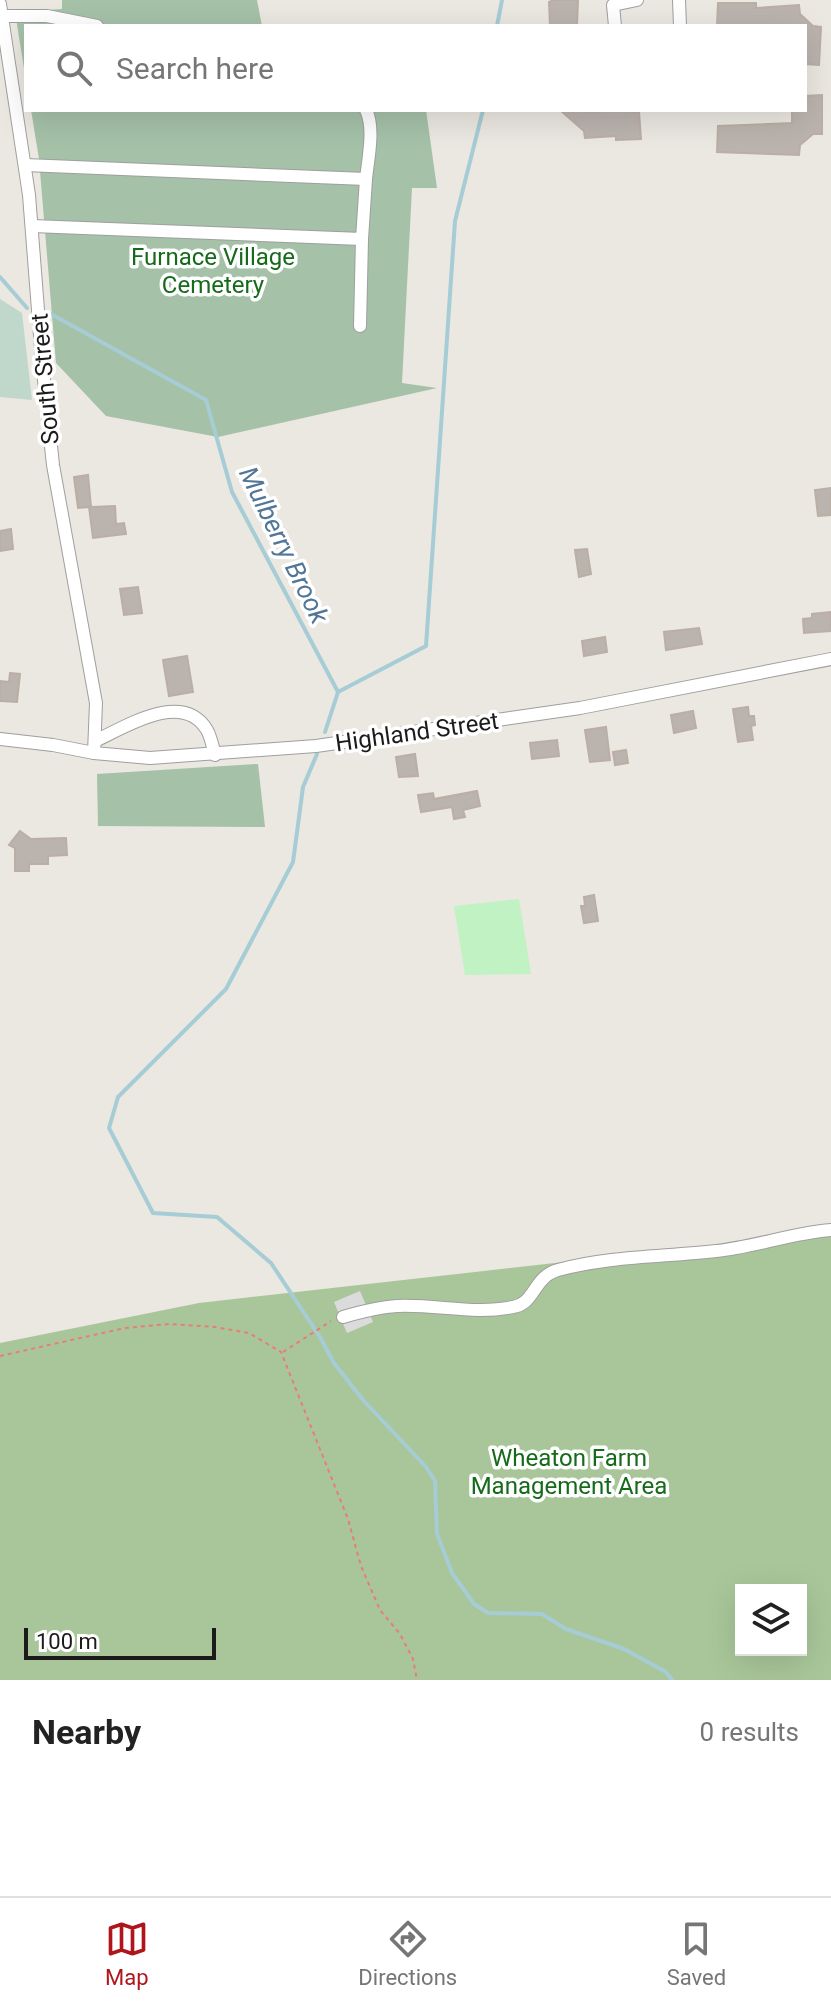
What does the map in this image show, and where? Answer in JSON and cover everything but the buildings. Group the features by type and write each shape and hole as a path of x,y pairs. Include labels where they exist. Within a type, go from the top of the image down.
{"street":[{"path":"615,24 613,5 637,0"},
{"path":"679,0 680,24"},
{"path":"1,10 87,24"},
{"name":"South Street","path":"1,10 32,226 52,456 96,703 97,740 94,753"},
{"path":"360,326 370,128 366,112"},
{"path":"25,165 366,179"},
{"path":"32,226 362,239"},
{"name":"Highland Street","path":"0,739 150,758 215,755 421,732 580,708 831,659"},
{"path":"97,740 147,717 180,710 193,716 207,730 215,755"},
{"path":"343,1317 397,1306 491,1311 518,1307 542,1276 554,1271 597,1261 718,1251 831,1230"}],"path":[{"path":"0,1356 125,1328 169,1324 249,1333 281,1352 348,1519 361,1566 380,1610 400,1634 413,1659 417,1680"},
{"path":"281,1352 323,1326"}],"green space":[{"path":"62,0 257,0 262,24 24,24 24,68 15,12 62,9"},
{"name":"Furnace Village Cemetery","path":"31,112 426,112 437,188 412,188 402,383 437,388 218,437 106,416 56,363 39,159"},
{"path":"0,299 22,313 32,400 0,397"},
{"path":"258,764 265,827 98,826 97,774"},
{"path":"519,899 531,974 465,975 454,906"},
{"name":"Wheaton Farm Management Area","path":"831,1232 831,1680 0,1680 0,1343 199,1303"}],"shaded area":[{"path":"360,1291 373,1322 347,1333 334,1302"}],"waterway":[{"path":"497,24 502,0"},
{"path":"338,692 426,646 455,221 482,112"},
{"name":"Mulberry Brook","path":"0,277 27,308"},
{"name":"Mulberry Brook","path":"51,314 206,400 232,492 338,692 325,732"},
{"name":"Mulberry Brook","path":"317,754 303,787 293,862 226,989 118,1097 109,1128 153,1213 217,1217 271,1263 334,1363 435,1481 437,1534 452,1573 474,1604 488,1613 542,1614 566,1629 624,1649 666,1672 672,1680"}]}
